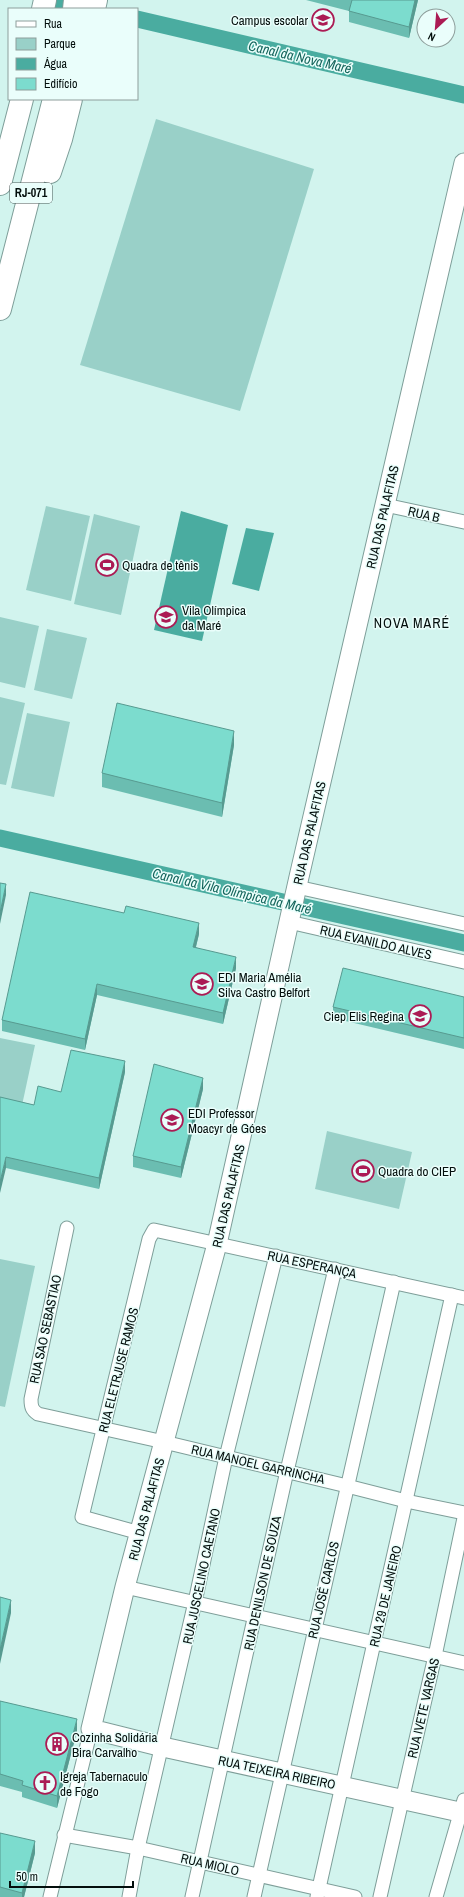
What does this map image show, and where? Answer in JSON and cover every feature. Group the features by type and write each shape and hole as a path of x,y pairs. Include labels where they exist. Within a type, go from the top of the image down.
{"highway":[{"name":"RJ-071","path":"0,184 22,100"},
{"name":"RJ-071","path":"0,309 54,100"},
{"path":"6,287 54,162 71,100"}],"street":[{"name":"RUA DAS PALAFITAS","path":"50,1897 125,1587 218,1244 292,906 464,163"},
{"name":"RUA B","path":"385,505 464,522"},
{"path":"292,906 464,924"},
{"name":"RUA EVANILDO ALVES","path":"292,906 464,962"},
{"name":"RUA SAO SEBASTIAO","path":"52,1418 33,1411 31,1399 66,1228"},
{"name":"RUA ELETRJUSE RAMOS","path":"140,1533 82,1517 149,1239 152,1231 156,1229 160,1230"},
{"name":"RUA ESPERANÇA","path":"160,1230 458,1296"},
{"name":"RUA JUSCELINO CAETANO","path":"129,1897 138,1848 163,1747 226,1457 276,1256"},
{"name":"RUA DENILSON DE SOUZA","path":"192,1897 287,1471 335,1269"},
{"name":"RUA JOSÉ CARLOS","path":"254,1897 394,1282"},
{"name":"RUA 29 DE JANEIRO","path":"318,1893 406,1501 458,1296"},
{"name":"RUA MANOEL GARRINCHA","path":"52,1418 104,1428 464,1514"},
{"name":"RUA IVETE VARGAS","path":"380,1897 435,1656 464,1518"},
{"path":"125,1587 464,1663"},
{"name":"RUA TEIXEIRA RIBEIRO","path":"91,1729 163,1747 402,1800 463,1808"},
{"path":"436,1897 463,1808"},
{"name":"RUA MIOLO","path":"64,1835 138,1848 199,1861 258,1875 318,1893 354,1897"}],"green space":[{"path":"156,119 314,169 240,411 80,365"},
{"path":"46,506 90,516 71,601 26,590"},
{"name":"Quadra de tênis","path":"94,514 140,526 121,615 74,604"},
{"path":"0,617 39,626 25,688 0,682"},
{"path":"47,629 87,638 72,699 34,690"},
{"path":"0,697 25,703 6,785 0,784"},
{"path":"27,713 70,722 54,797 11,788"},
{"path":"0,1038 35,1045 21,1110 0,1105"},
{"name":"Quadra do CIEP","path":"327,1131 412,1152 399,1209 315,1189"},
{"path":"0,1259 35,1266 5,1407 0,1406"}],"water":[{"path":"181,511 228,525 202,641 154,630"},
{"path":"246,528 274,533 259,591 232,584"}],"building":[{"path":"352,0 415,0 409,27 349,11"},
{"path":"117,703 234,731 222,803 102,773"},
{"path":"0,883 6,884 0,913"},
{"path":"30,892 124,913 126,906 199,923 193,947 236,957 223,1013 97,984 85,1039 2,1020"},
{"name":"Ciep Elis Regina","path":"343,968 464,997 464,1038 333,1007"},
{"path":"71,1050 125,1061 99,1178 6,1157 0,1182 0,1097 34,1105 38,1086 61,1092"},
{"name":"EDI Professor Moacyr de Góes","path":"154,1064 203,1078 181,1167 133,1156"},
{"path":"0,1597 11,1600 0,1650"},
{"path":"0,1701 77,1719 57,1796 22,1785 23,1781 0,1774"},
{"path":"0,1833 35,1841 22,1893 0,1887"}],"waterway":[{"name":"Canal da Nova Maré","path":"55,0 86,7"},
{"name":"Canal da Nova Maré","path":"138,19 464,95"},
{"name":"Canal da Vila Olímpica da Maré","path":"0,838 464,943"}],"place":[{"name":"Campus escolar","path":"323,20"},
{"name":"Quadra de tênis","path":"107,565"},
{"name":"Vila Olímpica da Maré","path":"166,617"},
{"name":"EDI Maria Amélia Silva Castro Belfort","path":"202,984"},
{"name":"Ciep Elis Regina","path":"420,1016"},
{"name":"EDI Professor Moacyr de Góes","path":"172,1120"},
{"name":"Quadra do CIEP","path":"363,1171"},
{"name":"Cozinha Solidária Bira Carvalho","path":"57,1744"},
{"name":"Igreja Tabernaculo de Fogo","path":"45,1783"}],"district":[{"name":"NOVA MARÉ","path":"412,623"}]}
